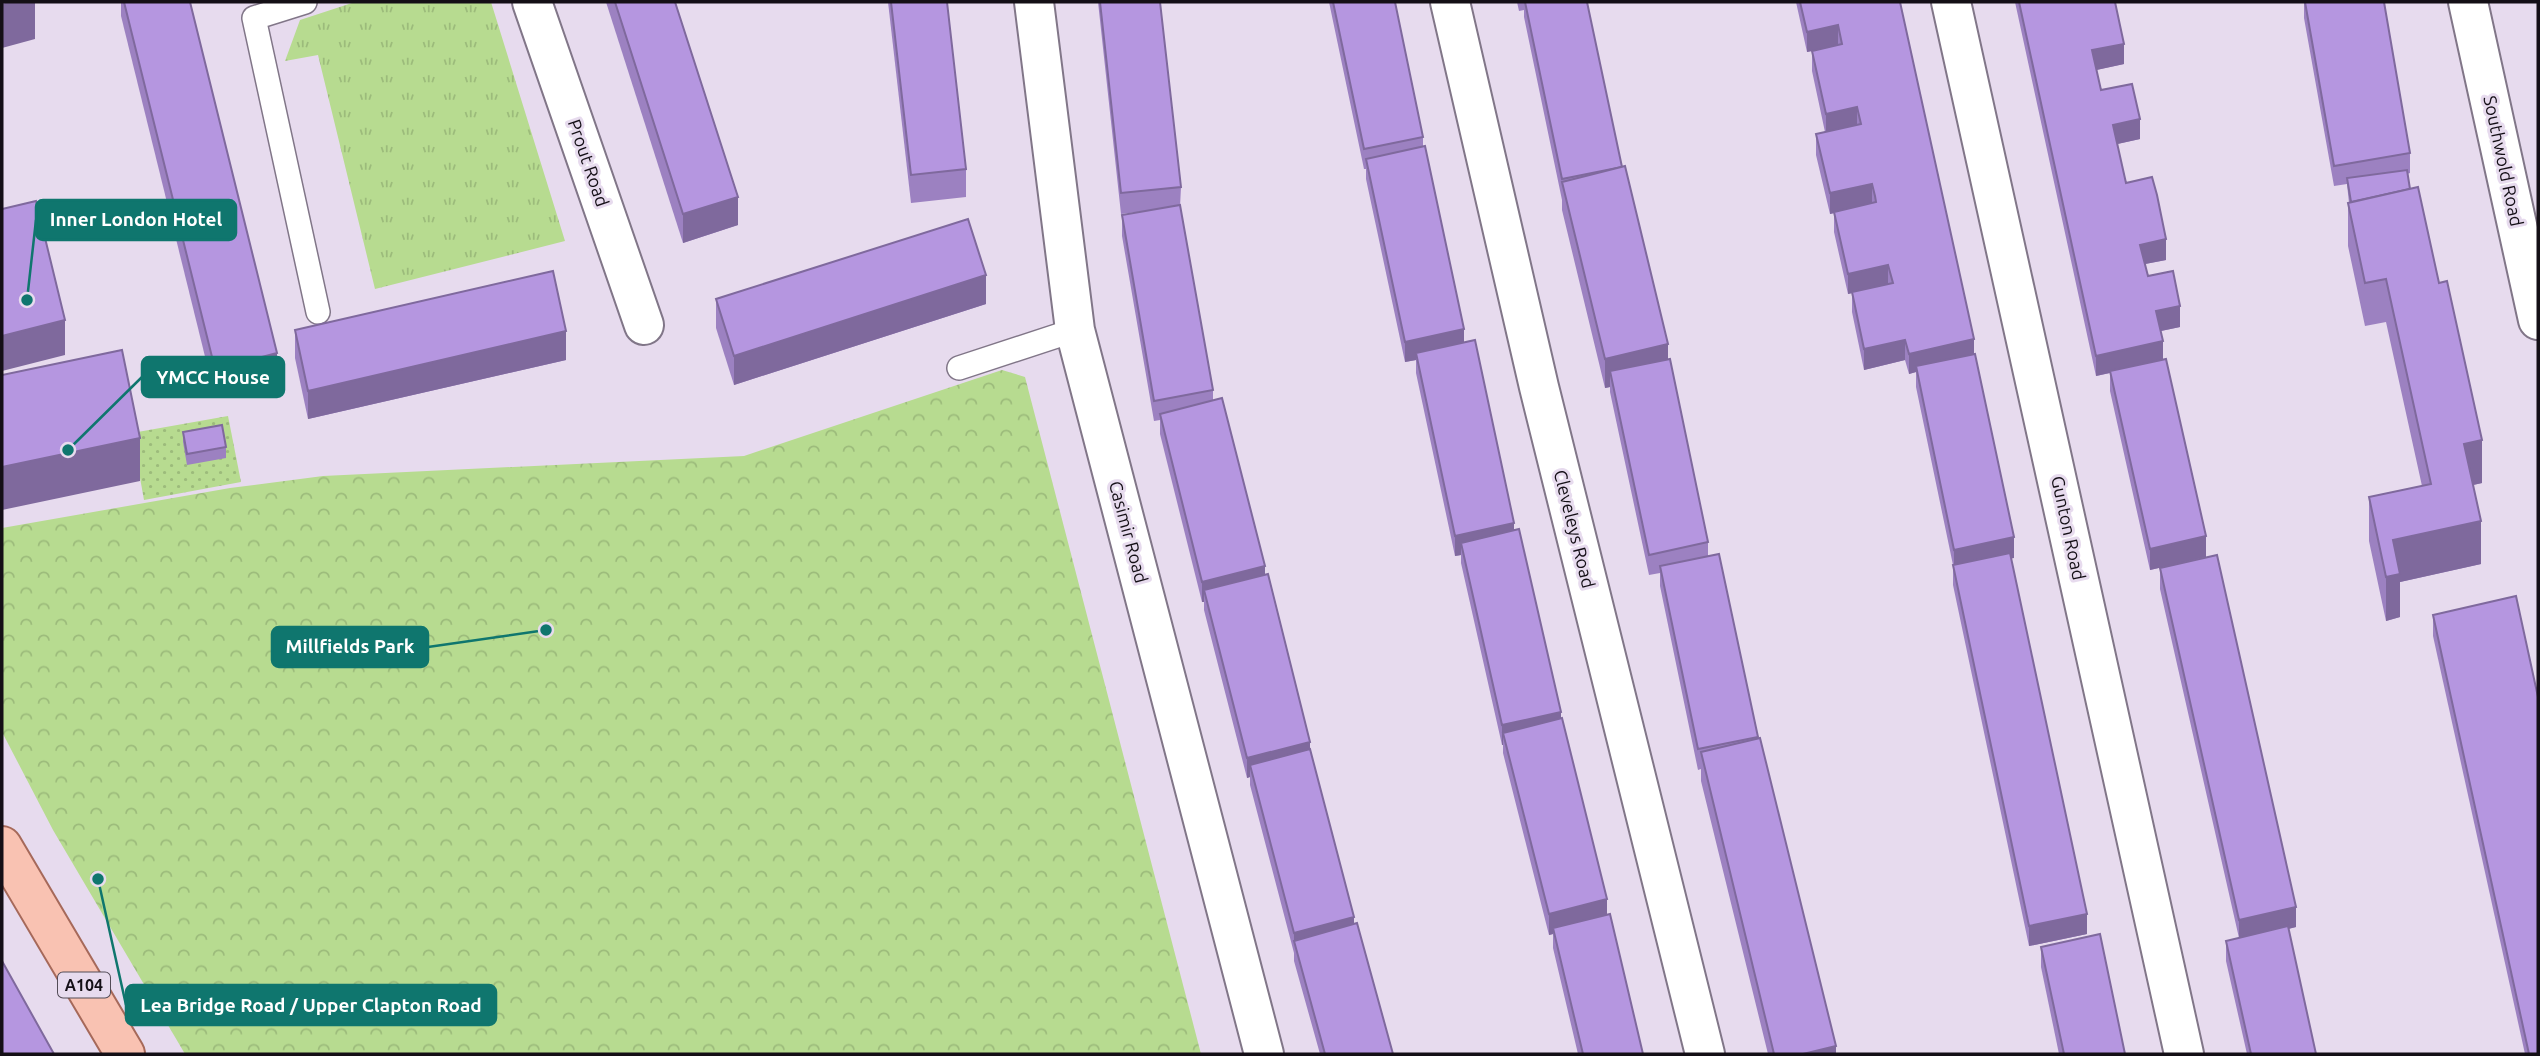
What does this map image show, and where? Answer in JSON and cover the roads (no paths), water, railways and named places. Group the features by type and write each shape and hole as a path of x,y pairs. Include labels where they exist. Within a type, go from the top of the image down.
{"main road":[{"name":"A104","path":"2,846 125,1054"}],"street":[{"name":"Prout Road","path":"532,2 644,325"},
{"name":"Casimir Road","path":"1034,2 1076,330 1264,1054"},
{"name":"Cleveleys Road","path":"1450,2 1539,387 1705,1054"},
{"name":"Gunton Road","path":"1951,2 2184,1054"},
{"name":"Southwold Road","path":"2468,2 2538,320"}],"lane":[{"path":"305,2 254,18 318,312"},
{"path":"958,368 1076,330"}],"place":[{"name":"Inner London Hotel","path":"27,300"},
{"name":"YMCC House","path":"68,450"},
{"name":"Millfields Park","path":"546,630"},
{"name":"Lea Bridge Road / Upper Clapton Road","path":"98,879"}]}
